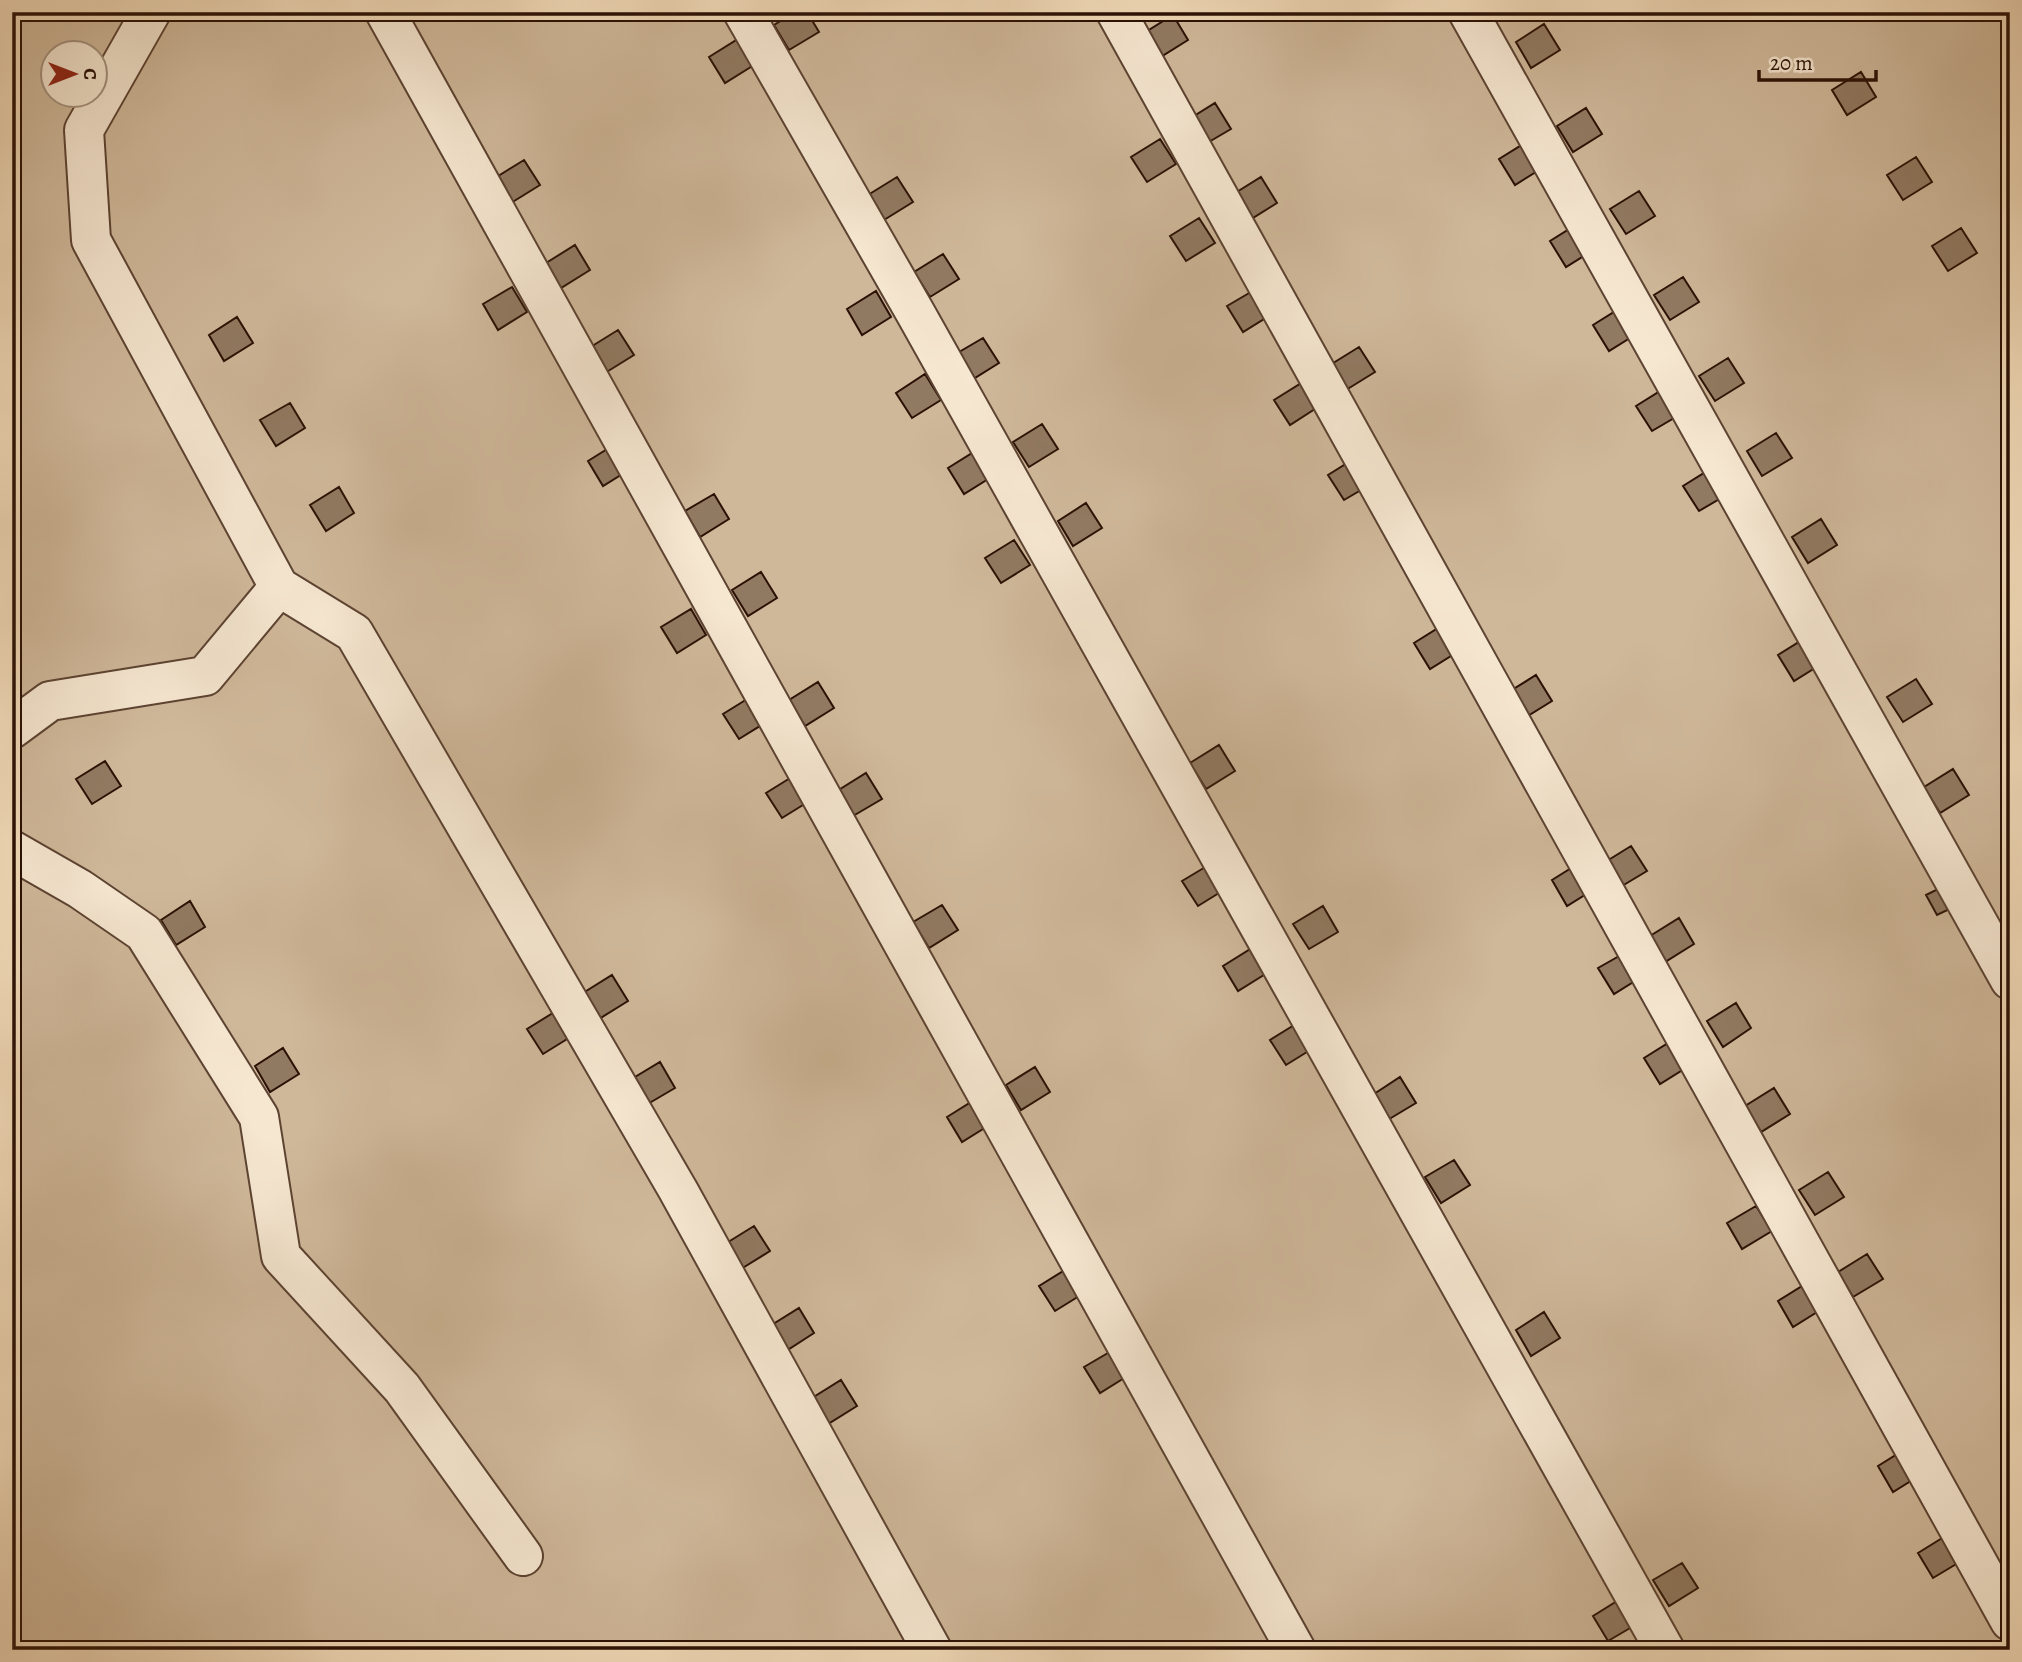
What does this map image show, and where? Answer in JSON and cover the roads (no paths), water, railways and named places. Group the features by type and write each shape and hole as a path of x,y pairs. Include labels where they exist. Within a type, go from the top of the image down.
{"lane":[{"path":"151,12 84,130 91,240 279,587 354,633 678,1189 932,1650"},
{"path":"386,12 1296,1650"},
{"path":"743,12 1665,1650"},
{"path":"1116,12 2010,1621"},
{"path":"1468,12 2010,980"},
{"path":"12,729 50,701 205,676 279,587"},
{"path":"12,850 80,889 144,933 259,1117 281,1256 402,1388 523,1556"}]}
